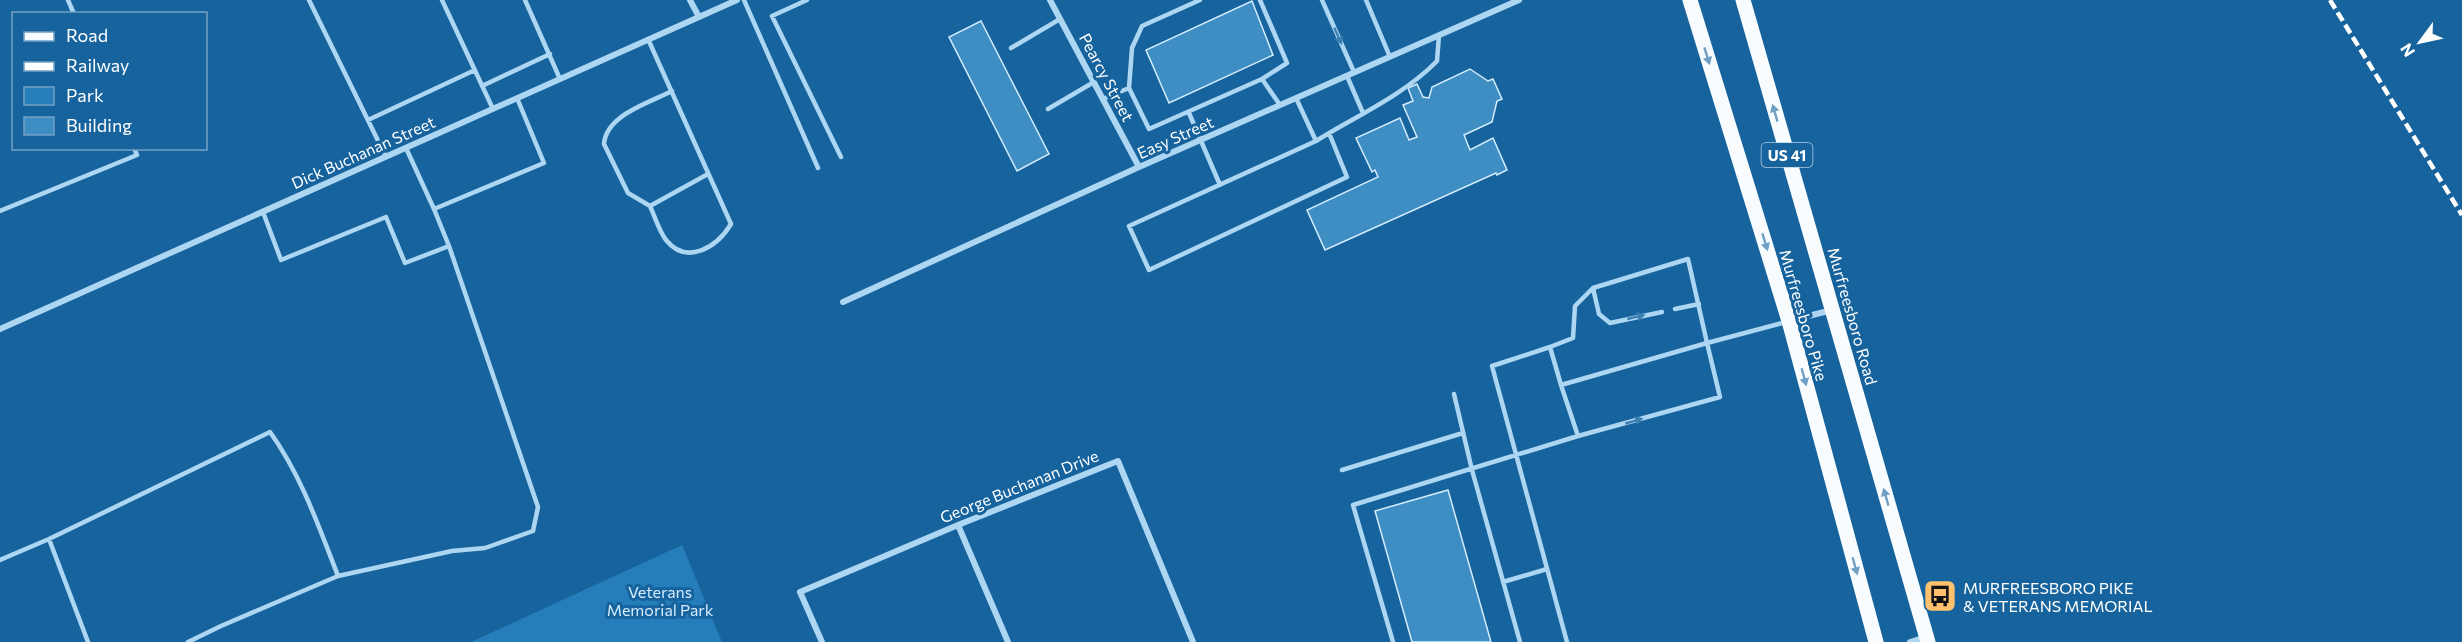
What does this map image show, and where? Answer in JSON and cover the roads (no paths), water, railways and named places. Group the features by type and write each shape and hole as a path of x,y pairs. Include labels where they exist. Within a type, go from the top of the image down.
{"main road":[{"name":"Murfreesboro Pike","path":"1690,0 1789,321 1876,642"},
{"name":"Murfreesboro Road","path":"1743,0 1927,640"}],"street":[{"path":"690,0 699,17"},
{"name":"Dick Buchanan Street","path":"0,329 737,0"},
{"name":"Pearcy Street","path":"1050,0 1139,167"},
{"name":"Easy Street","path":"843,302 1139,167 1518,0"},
{"path":"1789,321 1832,310"},
{"name":"George Buchanan Drive","path":"822,642 801,592 957,525 1118,461 1193,642"},
{"path":"957,525 1008,642"},
{"path":"1910,642 1927,640"}],"lane":[{"path":"309,0 386,157"},
{"path":"442,0 493,109"},
{"path":"525,0 560,79"},
{"path":"744,0 818,168"},
{"path":"807,0 772,16 841,157"},
{"path":"1200,0 1142,26 1132,48 1130,88 1149,129 1262,79 1287,63 1260,0"},
{"path":"1322,0 1354,72"},
{"path":"1366,0 1390,57"},
{"path":"1011,48 1060,19"},
{"path":"1329,133 1347,177 1149,270 1129,226 1316,141 1329,133 1363,113 1420,78 1437,61 1438,35"},
{"path":"648,39 672,91 731,224 723,237 709,247 693,253 679,252 665,240 650,206 628,193 604,144 604,136 616,120 672,91"},
{"path":"482,86 549,54"},
{"path":"368,120 475,70"},
{"path":"1347,76 1363,113"},
{"path":"1262,79 1280,105"},
{"path":"1048,109 1094,82"},
{"path":"1103,99 1130,88"},
{"path":"434,209 544,164 517,98"},
{"path":"1296,98 1316,141"},
{"path":"1189,113 1199,141 1220,185"},
{"path":"188,642 338,576 452,551 485,548 533,531 538,507 449,246 406,148"},
{"path":"0,211 137,155 135,150"},
{"path":"650,206 708,174"},
{"path":"263,212 282,260 386,217 405,263 449,246"},
{"path":"1393,642 1353,506 1472,470 1516,456 1578,436 1720,397 1688,259 1593,288 1575,306 1572,338 1492,366 1516,456 1567,642"},
{"path":"1593,288 1599,314 1610,323 1662,312"},
{"path":"1675,309 1699,304"},
{"path":"1561,385 1789,321"},
{"path":"1550,347 1578,436"},
{"path":"1454,394 1472,470 1520,642"},
{"path":"0,560 49,539 270,432 284,451 315,516 338,576"},
{"path":"1342,470 1463,433"},
{"path":"49,539 88,642"},
{"path":"1503,582 1547,569"}],"railway":[{"path":"2330,0 2462,215"}],"place":[{"name":"MURFREESBORO PIKE & VETERANS MEMORIAL","path":"1940,596"}],"park label":[{"name":"Veterans Memorial Park","path":"660,600"}]}
